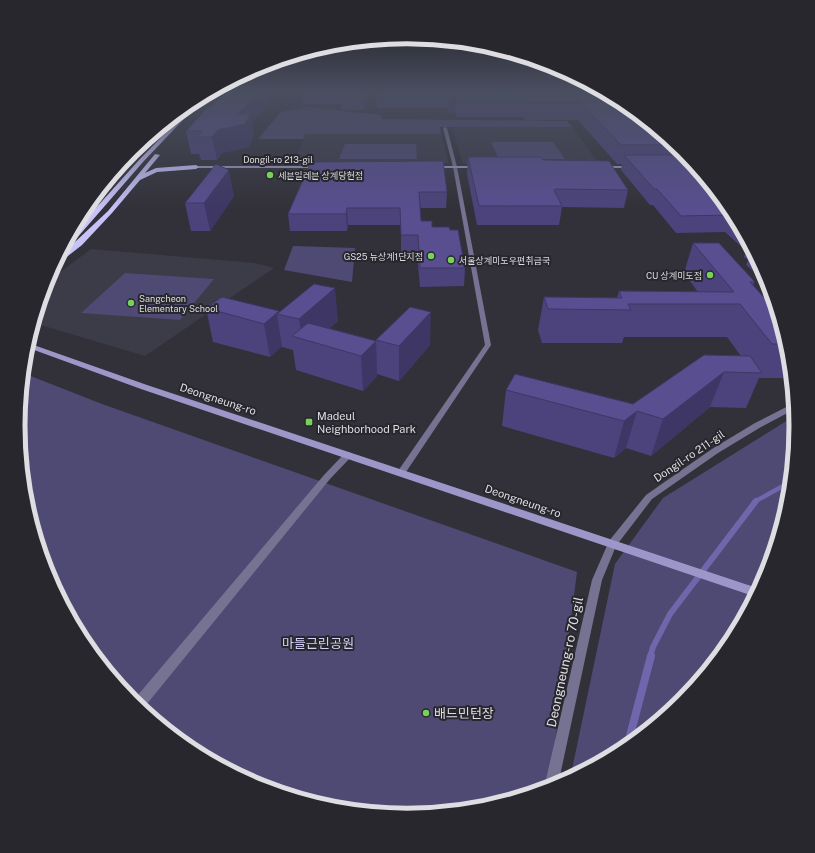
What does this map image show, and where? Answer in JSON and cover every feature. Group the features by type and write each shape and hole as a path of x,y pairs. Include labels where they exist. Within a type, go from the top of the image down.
{"highway":[{"path":"86,218 123,183 174,130"},
{"path":"171,139 178,130"},
{"path":"66,253 79,243 114,206 162,149"},
{"path":"152,161 172,166 196,167"},
{"path":"135,181 156,170 196,167"},
{"path":"119,200 123,183"},
{"path":"76,235 115,191"},
{"path":"86,225 114,206"}],"main road":[{"name":"Dongil-ro 213-gil","path":"196,167 324,167"},
{"path":"432,167 484,167"},
{"path":"593,167 633,167"},
{"name":"Deongneung-ro","path":"33,347 144,387 753,591"}],"street":[{"path":"401,473 488,345 455,167 446,130"},
{"name":"Dongil-ro 211-gil","path":"612,544 649,497 715,450 789,409"},
{"path":"141,700 327,477 348,455"},
{"name":"Deongneung-ro 70-gil","path":"553,781 597,580 612,544"}],"shaded area":[{"path":"453,130 574,130 599,164 463,164"},
{"path":"305,134 441,134 449,163 293,165"},
{"name":"Sangcheon Elementary School","path":"91,249 255,263 274,268 145,356 39,324 56,275"}],"green space":[{"path":"266,130 440,130 441,134 305,134 303,139 258,139"},
{"path":"491,142 553,142 565,159 499,159"},
{"path":"345,144 416,144 417,159 339,159"},
{"path":"293,246 355,248 352,282 284,270"},
{"path":"125,273 214,279 180,320 81,313"},
{"name":"마들근린공원","path":"28,375 102,404 577,572 550,782 530,789 482,802 457,806 408,809 358,806 333,802 285,789 238,770 195,745 175,730 137,697 120,679 89,639 64,596 54,573 45,549 32,501 28,476 25,426"},
{"path":"790,419 787,476 777,525 761,573 739,618 726,639 695,679 660,714 620,745 571,772 615,564 663,498"}],"building":[{"path":"219,130 212,137 196,137 202,131 186,131"},
{"path":"607,130 649,130 666,145 621,145"},
{"path":"624,155 677,155 695,174 727,215 681,216 657,189 654,189"},
{"path":"468,157 541,157 543,160 609,161 628,190 556,189 554,190 562,206 479,206"},
{"path":"443,161 447,192 419,192 421,221 432,221 432,227 449,227 450,230 458,230 465,268 420,268 418,235 401,235 400,208 347,208 346,214 288,214 311,162"},
{"path":"216,164 229,170 204,203 185,203"},
{"path":"693,243 719,243 755,282 750,282 770,304 781,344 772,344 740,304 628,304 631,310 548,309 544,297 622,298 619,291 734,292"},
{"path":"314,284 335,288 299,319 277,314"},
{"path":"222,297 279,311 264,324 206,308"},
{"path":"410,307 431,312 399,346 376,340"},
{"path":"308,323 376,341 361,356 292,336"},
{"path":"704,355 750,356 762,373 724,372 663,419 637,411 624,421 506,390 515,374 633,404"}],"waterway":[{"path":"754,502 786,485"},
{"path":"650,657 653,647 670,614 756,501"},
{"path":"629,738 651,656"}],"place":[{"name":"세븐일레븐 상계당현점","path":"270,175"},
{"name":"GS25 뉴상계1단지점","path":"431,256"},
{"name":"서울상계미도우편취급국","path":"451,260"},
{"name":"CU 상계미도점","path":"710,275"},
{"name":"Sangcheon Elementary School","path":"131,303"},
{"name":"Madeul Neighborhood Park","path":"309,422"},
{"name":"배드민턴장","path":"426,713"}]}
